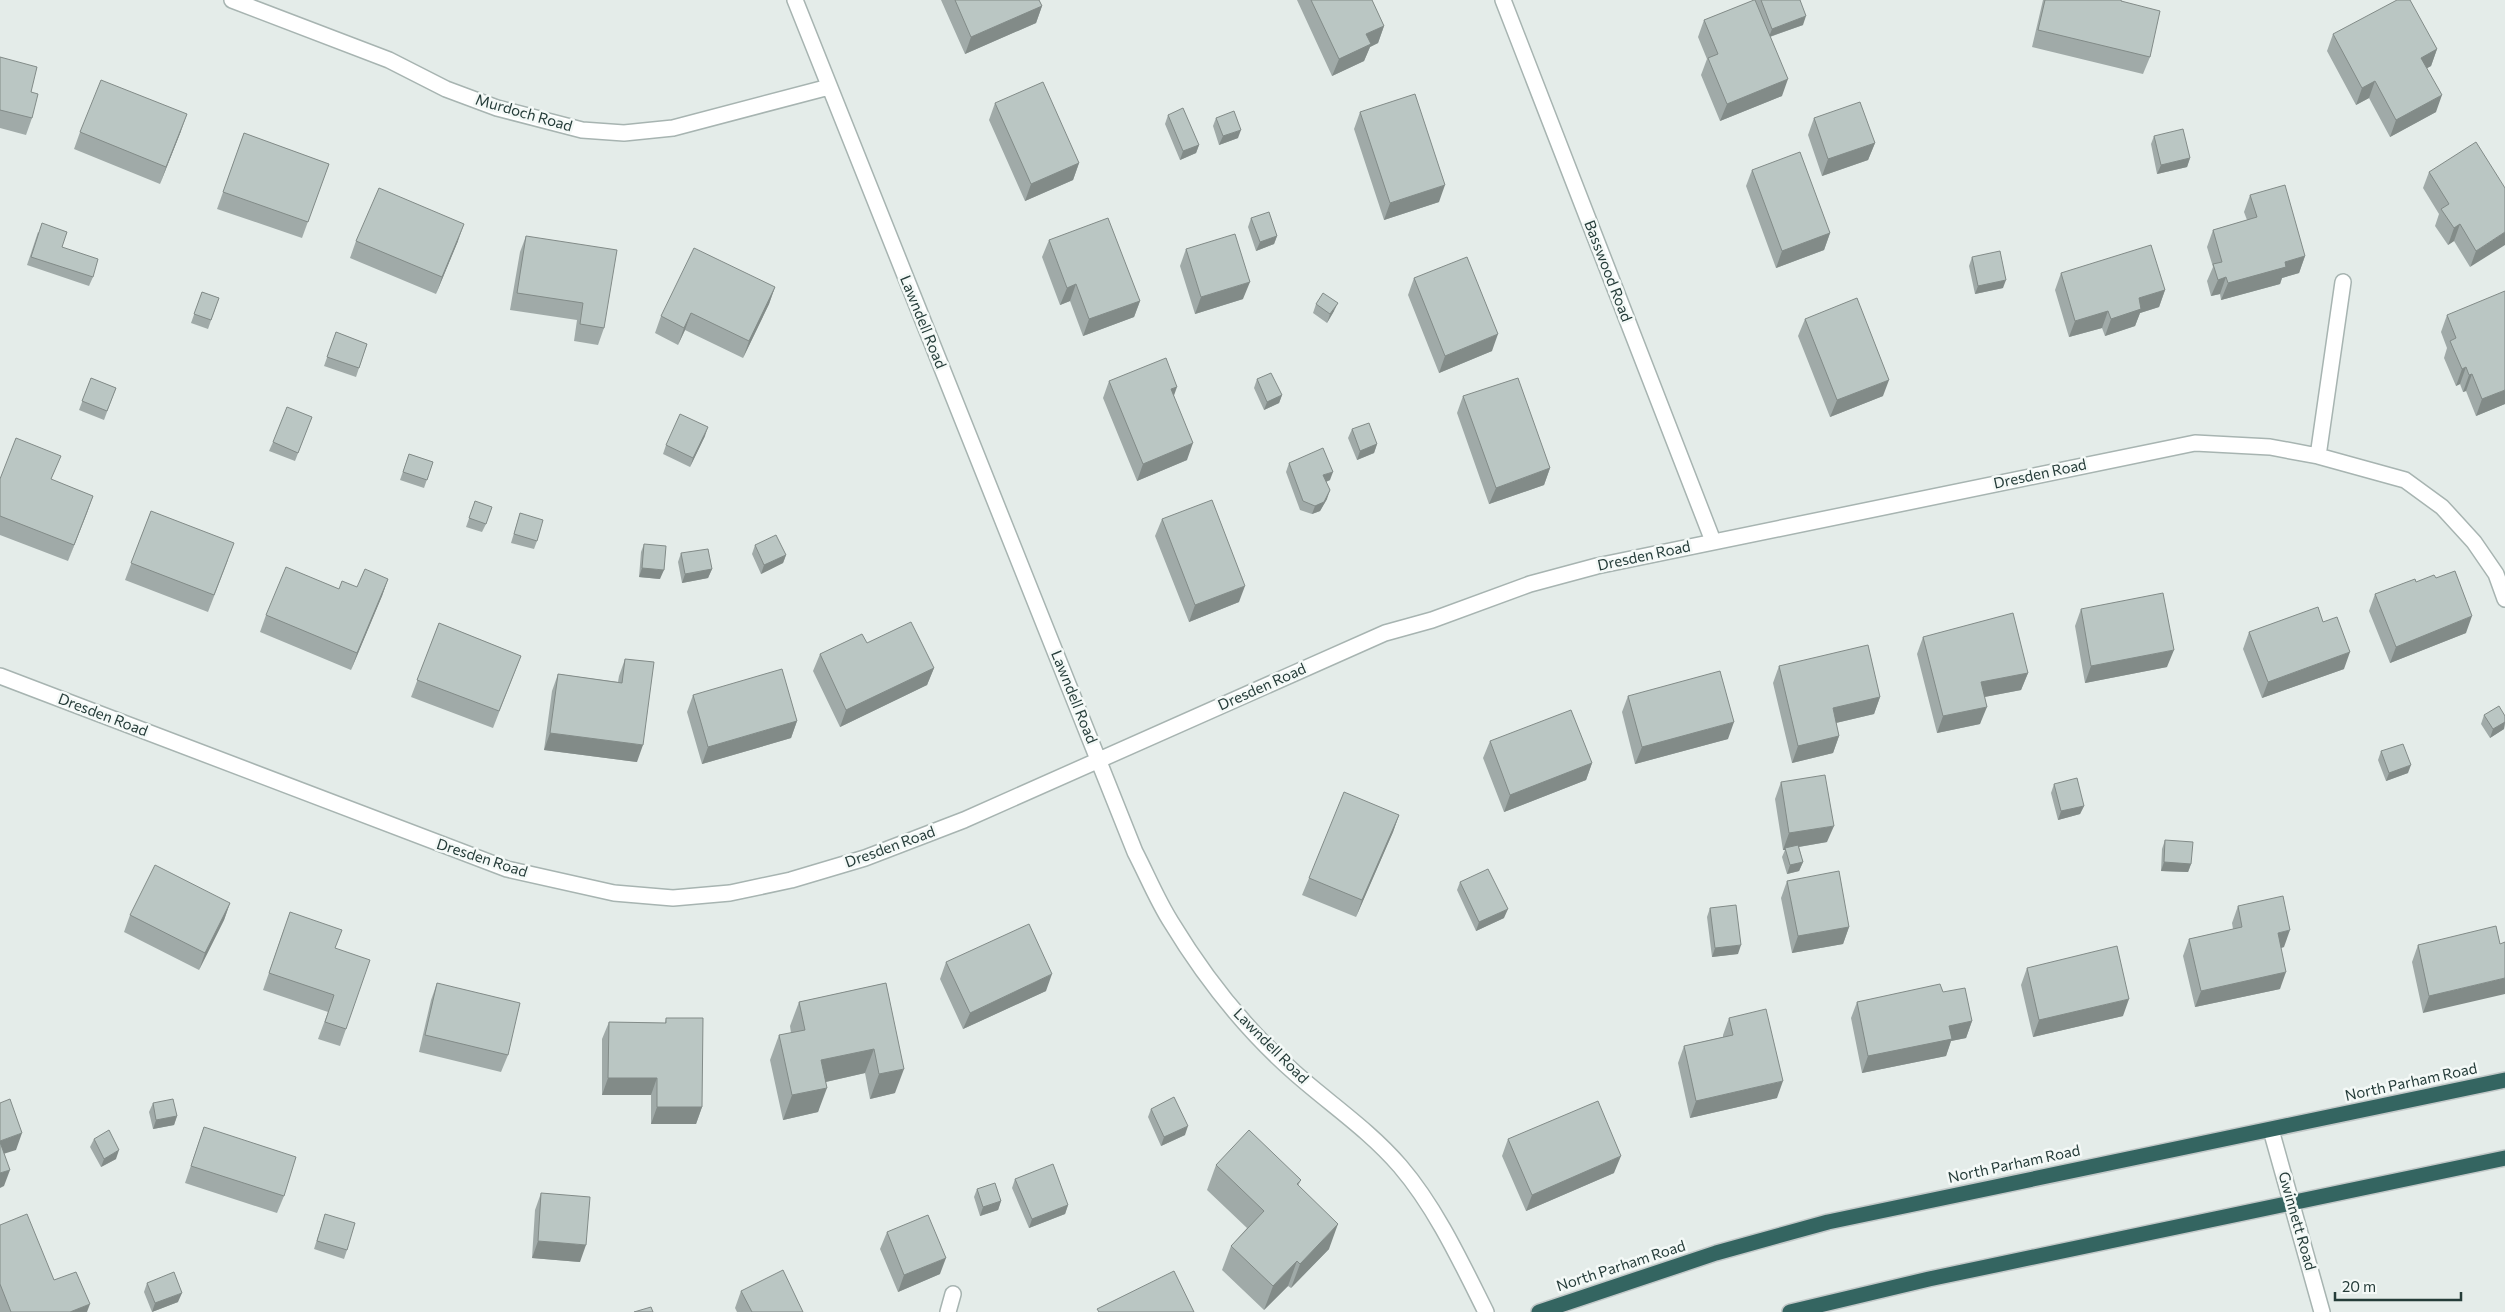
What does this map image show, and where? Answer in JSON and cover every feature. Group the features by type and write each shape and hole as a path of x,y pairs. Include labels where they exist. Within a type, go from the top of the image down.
{"highway":[{"name":"North Parham Road","path":"1538,1312 1716,1253 1828,1222 2505,1080"},
{"path":"1790,1312 1851,1296 2505,1158"}],"street":[{"name":"Murdoch Road","path":"232,0 388,60 446,89 497,108 582,130 624,133 673,128 829,87"},
{"name":"Lawndell Road","path":"795,0 1135,852 1170,920 1203,972 1248,1027 1294,1073 1352,1120 1400,1166 1436,1219 1486,1312"},
{"name":"Basswood Road","path":"1503,0 1713,541"},
{"path":"2318,456 2343,282"},
{"name":"Dresden Road","path":"0,676 507,869 614,893 673,898 730,893 791,880 864,858 964,820 1385,633 1432,620 1530,584 1597,566 1713,541 2196,443 2270,447 2318,456 2406,480 2442,506 2474,542 2496,574 2505,599"},
{"name":"Gwinnett Road","path":"2271,1130 2322,1312"},
{"path":"948,1312 953,1294"}],"building":[{"path":"955,0 1039,0 1042,6 971,37"},
{"path":"1311,0 1372,0 1384,26 1366,34 1371,44 1339,59"},
{"path":"1755,0 1788,79 1727,104 1708,58 1718,54 1704,20"},
{"path":"1761,0 1800,0 1806,16 1772,29"},
{"path":"2045,0 2121,0 2160,11 2150,57 2038,30"},
{"path":"2397,0 2410,0 2437,49 2421,58 2442,95 2396,120 2375,81 2362,88 2333,34"},
{"path":"0,57 37,67 31,92 38,94 32,118 0,110"},
{"path":"101,80 187,114 166,167 80,132"},
{"path":"1043,82 1079,163 1031,184 995,103"},
{"path":"1415,94 1445,185 1390,203 1360,112"},
{"path":"1860,102 1875,143 1828,159 1814,118"},
{"path":"1183,108 1199,145 1183,151 1168,115"},
{"path":"1234,111 1241,130 1223,136 1216,118"},
{"path":"2183,129 2190,158 2161,165 2154,136"},
{"path":"244,133 329,164 308,222 223,192"},
{"path":"2476,142 2505,188 2505,232 2476,251 2460,224 2454,228 2441,209 2449,204 2429,172"},
{"path":"1800,152 1830,233 1782,251 1752,170"},
{"path":"2285,185 2305,256 2285,262 2286,267 2228,283 2226,277 2218,280 2213,264 2222,262 2213,230 2257,217 2250,195"},
{"path":"379,188 464,224 442,277 356,241"},
{"path":"1269,212 1277,236 1260,242 1251,218"},
{"path":"1108,218 1140,301 1089,319 1076,284 1067,288 1049,240"},
{"path":"42,223 67,232 62,247 98,259 93,277 31,257"},
{"path":"1235,234 1250,282 1201,297 1186,249"},
{"path":"526,236 617,250 604,328 580,324 583,303 517,293"},
{"path":"2151,245 2165,290 2139,298 2141,309 2111,319 2108,311 2075,321 2061,273"},
{"path":"694,248 775,287 749,341 691,313 684,328 661,316"},
{"path":"2000,251 2006,280 1978,286 1972,257"},
{"path":"1467,257 1498,334 1445,356 1414,278"},
{"path":"2505,291 2505,390 2482,399 2472,374 2469,375 2466,367 2462,369 2450,341 2456,338 2447,315"},
{"path":"202,292 219,298 211,320 194,314"},
{"path":"1323,293 1338,303 1330,314 1316,304"},
{"path":"1857,298 1889,380 1837,400 1805,319"},
{"path":"336,332 367,344 359,368 327,357"},
{"path":"1166,358 1177,387 1171,389 1193,443 1143,464 1109,381"},
{"path":"1271,373 1282,395 1267,402 1257,379"},
{"path":"91,378 116,388 107,411 82,401"},
{"path":"1518,378 1550,468 1496,488 1463,396"},
{"path":"287,407 312,417 298,453 273,442"},
{"path":"680,414 708,427 693,458 666,445"},
{"path":"1369,423 1377,444 1360,451 1352,429"},
{"path":"16,438 61,456 51,479 93,496 74,545 0,516 0,479"},
{"path":"1323,448 1333,472 1323,475 1330,490 1324,502 1315,506 1303,501 1289,463"},
{"path":"409,454 433,462 427,480 403,472"},
{"path":"1212,500 1245,586 1195,605 1162,519"},
{"path":"475,501 492,507 486,524 469,518"},
{"path":"151,511 234,543 214,595 131,563"},
{"path":"520,513 543,520 537,541 514,534"},
{"path":"776,535 786,555 764,565 755,545"},
{"path":"644,544 666,546 664,570 642,568"},
{"path":"708,549 712,569 685,574 681,553"},
{"path":"286,567 339,589 342,581 357,587 365,569 388,579 357,653 266,615"},
{"path":"2455,571 2472,616 2396,647 2375,594 2415,579 2416,582 2434,575 2436,578"},
{"path":"2163,593 2174,650 2091,666 2081,609"},
{"path":"2318,607 2323,622 2337,617 2350,652 2268,682 2249,632"},
{"path":"2013,613 2028,673 1981,682 1987,707 1943,716 1923,637"},
{"path":"911,622 934,668 846,710 820,654 862,634 867,643"},
{"path":"439,623 521,656 499,711 417,680"},
{"path":"1868,645 1880,697 1833,708 1839,736 1798,746 1779,666"},
{"path":"625,659 654,662 643,745 550,733 558,674 622,683"},
{"path":"782,669 797,721 708,747 693,695"},
{"path":"1720,671 1734,722 1642,747 1628,696"},
{"path":"2499,706 2505,716 2505,722 2493,729 2484,715"},
{"path":"1571,710 1592,763 1510,795 1490,741"},
{"path":"2403,744 2411,765 2389,773 2381,751"},
{"path":"1825,775 1834,826 1789,833 1781,782"},
{"path":"2077,778 2084,806 2061,811 2054,784"},
{"path":"1344,792 1399,815 1362,900 1309,878"},
{"path":"2165,840 2193,842 2191,864 2164,862"},
{"path":"1798,845 1803,862 1790,865 1785,848"},
{"path":"155,865 230,903 205,953 130,915"},
{"path":"1488,869 1508,909 1479,922 1460,882"},
{"path":"1839,871 1849,927 1798,936 1787,881"},
{"path":"2283,896 2290,930 2278,933 2286,972 2201,991 2189,939 2242,927 2238,906"},
{"path":"1736,905 1741,945 1715,948 1710,908"},
{"path":"290,912 342,930 335,948 370,960 346,1029 325,1022 334,995 269,973"},
{"path":"1029,924 1052,974 970,1013 946,962"},
{"path":"2496,926 2500,944 2505,942 2505,978 2429,996 2418,945"},
{"path":"2117,946 2129,999 2039,1020 2027,968"},
{"path":"437,983 520,1003 508,1055 425,1035"},
{"path":"886,983 904,1069 879,1074 874,1049 821,1060 827,1088 792,1095 779,1035 805,1030 799,1002"},
{"path":"1940,984 1943,992 1965,988 1972,1021 1949,1026 1952,1039 1868,1056 1857,1002"},
{"path":"1766,1009 1783,1081 1696,1101 1684,1046 1733,1035 1729,1018"},
{"path":"666,1018 703,1018 702,1107 657,1107 657,1078 608,1078 609,1022 666,1023"},
{"path":"1174,1097 1188,1126 1164,1137 1151,1109"},
{"path":"10,1099 22,1133 0,1141 0,1103"},
{"path":"173,1099 177,1116 156,1120 153,1103"},
{"path":"1598,1101 1621,1156 1532,1195 1508,1139"},
{"path":"204,1127 296,1157 284,1196 191,1166"},
{"path":"109,1130 119,1150 104,1159 94,1139"},
{"path":"1249,1130 1301,1180 1297,1184 1338,1224 1300,1264 1297,1261 1273,1286 1231,1246 1264,1211 1216,1165"},
{"path":"0,1142 10,1170 0,1173"},
{"path":"1053,1164 1068,1205 1032,1219 1015,1179"},
{"path":"995,1183 1001,1201 983,1207 977,1189"},
{"path":"541,1193 590,1197 586,1245 538,1241"},
{"path":"27,1214 54,1280 76,1272 90,1304 70,1312 11,1312 0,1284 0,1225"},
{"path":"325,1214 355,1223 347,1250 317,1241"},
{"path":"928,1215 946,1258 904,1275 887,1232"},
{"path":"783,1270 803,1312 752,1312 741,1291"},
{"path":"1174,1271 1194,1312 1099,1312 1097,1309"},
{"path":"174,1272 182,1293 155,1303 147,1283"},
{"path":"651,1307 653,1312 634,1312"}]}
